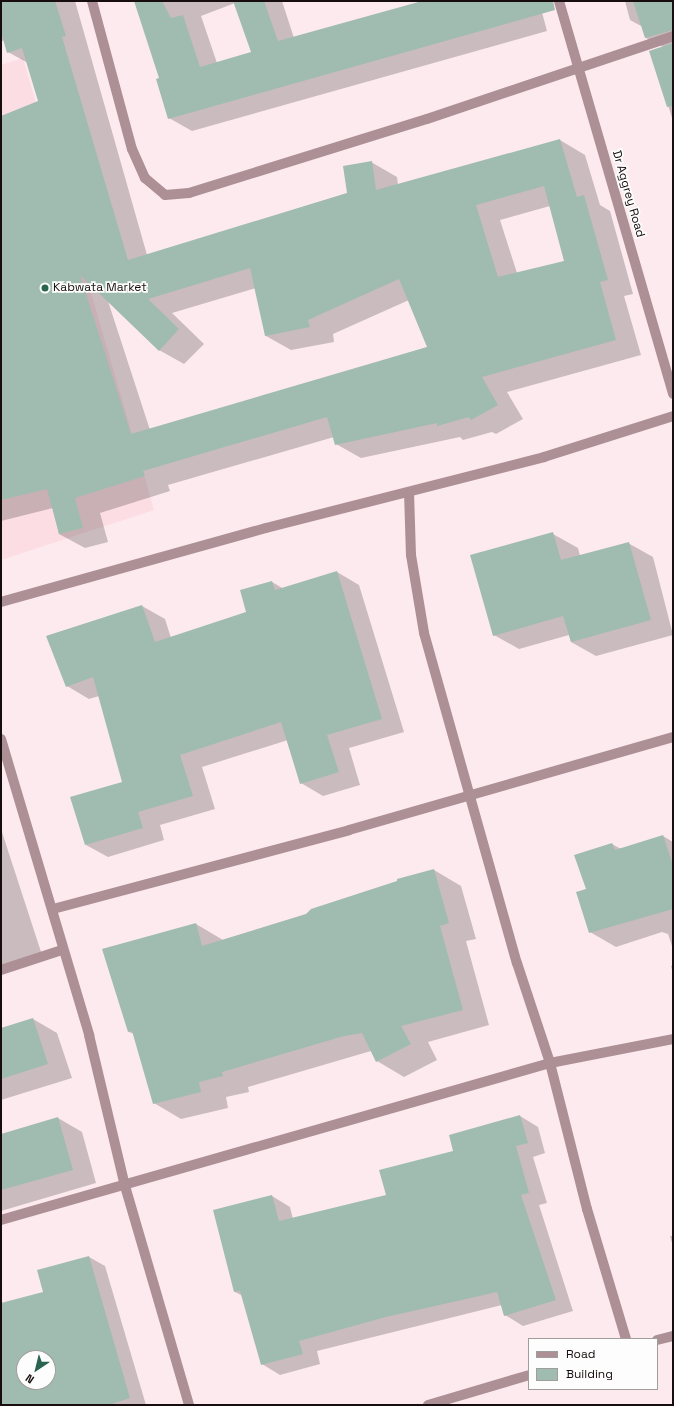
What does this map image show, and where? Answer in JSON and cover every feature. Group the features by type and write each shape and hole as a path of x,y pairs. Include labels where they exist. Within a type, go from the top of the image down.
{"street":[{"path":"92,1 132,149 145,178 165,195 189,193 203,189 427,119 673,36"},
{"name":"Dr Aggrey Road","path":"559,1 673,394"},
{"path":"1,602 266,528 544,456 673,416"},
{"path":"409,492 411,555 424,633 517,963 550,1063 587,1209 626,1338"},
{"path":"53,909 349,830 469,794 673,737"},
{"path":"1,739 53,909 62,950 90,1035 126,1186 189,1405"},
{"path":"1,970 62,950"},
{"path":"1,1220 126,1186 335,1123 550,1063 673,1040"},
{"path":"658,1340 673,1336"},
{"path":"428,1405 528,1376"}],"shaded area":[{"name":"Kabwata Market","path":"23,58 154,510 1,560 1,65"}],"building":[{"path":"1,1 55,1 66,36 62,37 128,260 347,193 343,166 372,161 376,190 560,139 577,197 584,195 608,280 600,282 616,340 482,377 498,405 471,420 469,417 437,426 437,423 335,445 327,417 143,471 145,476 75,498 83,528 59,534 47,489 1,500 1,116 38,101 22,48 7,53 1,32","holes":["544,186 564,261 498,277 476,205","250,268 265,336 310,327 308,320 399,279 427,347 131,434 80,275 159,351 179,329 148,299"]},
{"path":"134,1 162,1 171,18 183,15 200,67 251,52 233,1 264,1 278,41 422,1 553,1 555,10 168,119 156,79 159,78"},
{"path":"633,1 673,1 673,30 645,38"},
{"path":"673,43 673,106 667,107 649,51"},
{"path":"553,532 561,560 629,542 651,620 571,642 563,616 493,636 470,555"},
{"path":"337,571 382,719 327,735 339,772 300,784 281,722 180,755 193,796 138,812 143,828 85,845 70,797 122,782 93,677 66,687 46,636 142,605 155,642 246,612 240,590 272,581 275,590"},
{"path":"663,835 673,865 673,909 589,933 576,892 586,889 574,855 612,843 615,850"},
{"path":"434,869 449,923 440,926 463,1010 401,1026 411,1044 376,1062 362,1033 344,1036 222,1072 223,1076 199,1082 201,1092 153,1104 132,1031 128,1032 102,949 196,923 202,946 306,914 311,909 397,881 397,879"},
{"path":"33,1018 48,1064 1,1079 1,1028"},
{"path":"520,1115 528,1143 516,1146 529,1193 521,1195 556,1300 504,1316 497,1292 386,1317 299,1341 303,1354 261,1365 240,1291 234,1292 213,1210 272,1195 279,1221 386,1195 379,1170 453,1151 449,1135"},
{"path":"58,1117 73,1170 1,1190 1,1134"},
{"path":"89,1256 130,1398 109,1405 1,1405 1,1303 43,1292 37,1270"}],"place":[{"name":"Kabwata Market","path":"45,288"}]}
